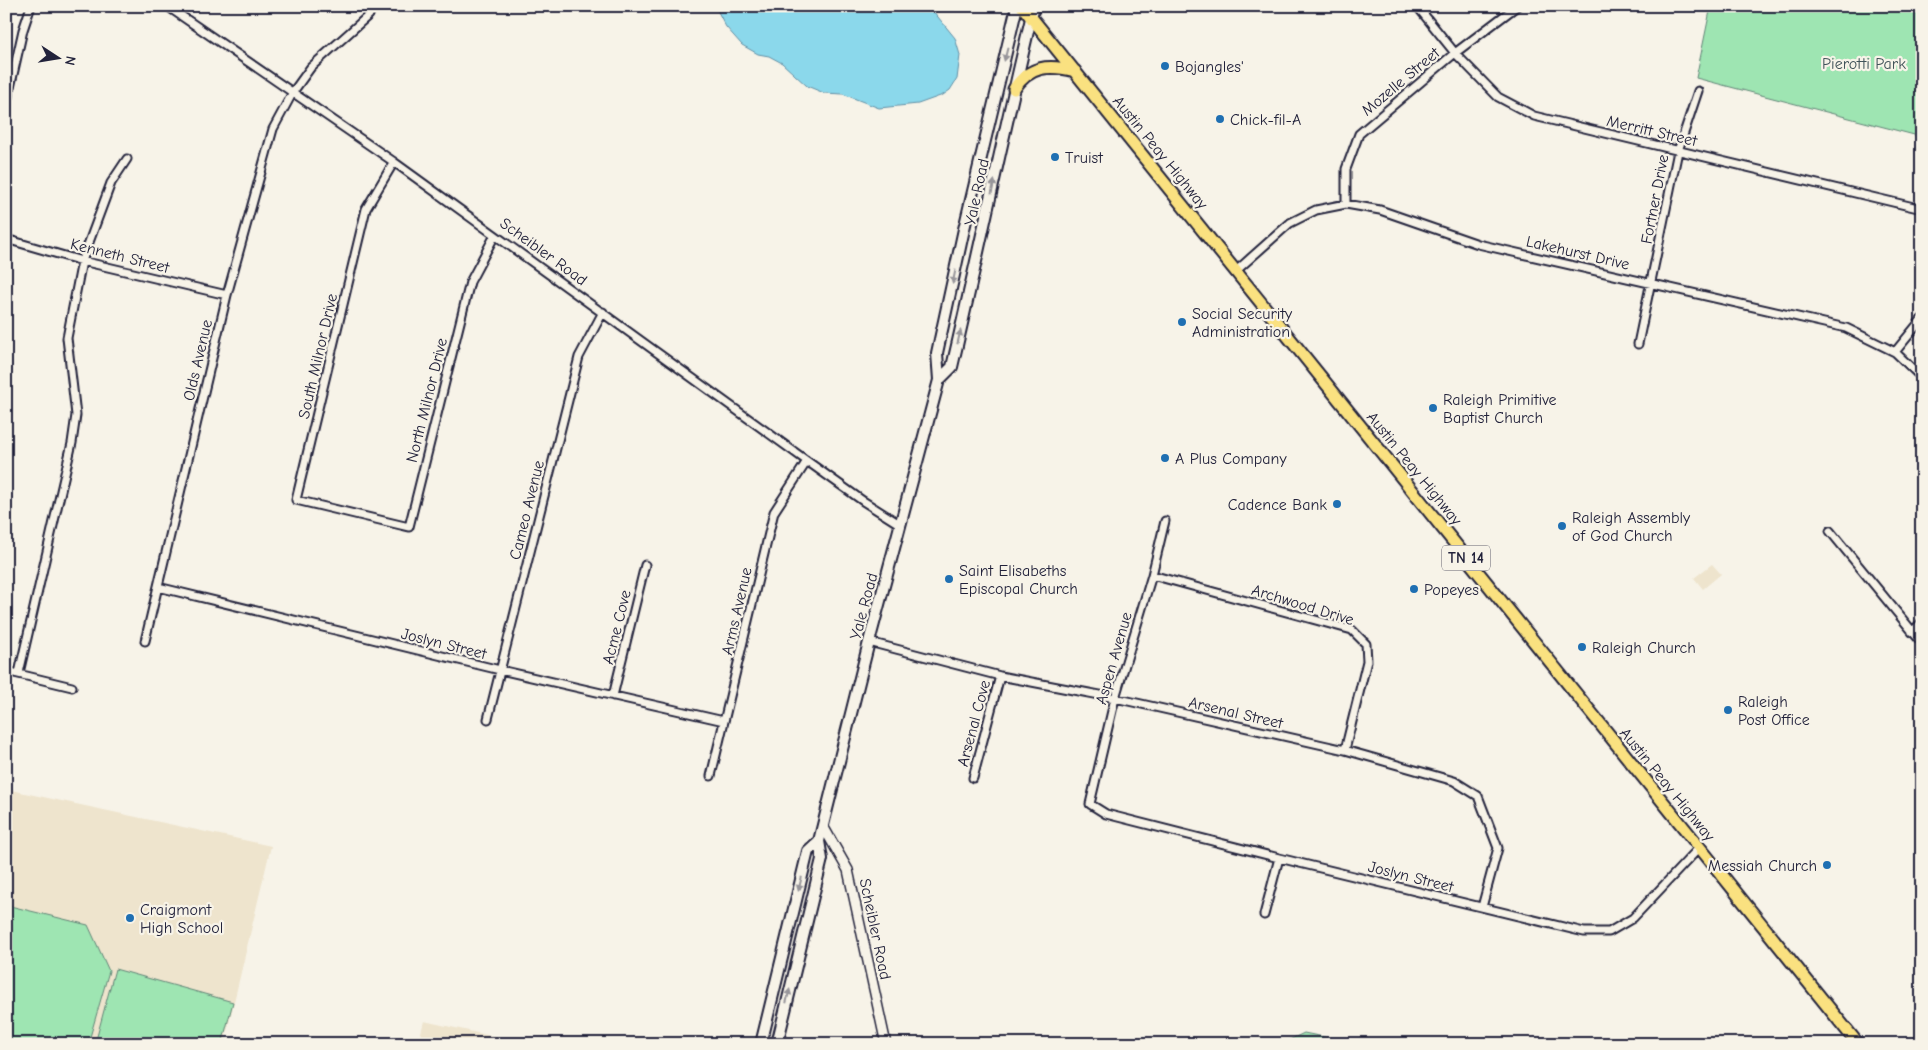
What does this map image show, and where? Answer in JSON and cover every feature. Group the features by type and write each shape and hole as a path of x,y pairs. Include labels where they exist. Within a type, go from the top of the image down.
{"main road":[{"name":"Yale Road","path":"777,1044 822,859 819,841 822,826 939,380 937,354 964,229 1017,6"},
{"name":"Austin Peay Highway","path":"1022,6 1858,1044"},
{"name":"Yale Road","path":"939,380 952,367 1034,6"},
{"path":"1014,89 1022,77 1033,70 1062,68 1074,71"},
{"name":"Yale Road","path":"761,1044 808,851 819,841"}],"street":[{"path":"6,106 23,30 32,6"},
{"name":"Scheibler Road","path":"167,6 394,162 807,462 901,525"},
{"name":"Olds Avenue","path":"145,641 227,295 273,129 293,92 312,68 369,15 371,6"},
{"name":"Merritt Street","path":"1417,6 1455,53 1498,97 1534,116 1922,209"},
{"name":"Mozelle Street","path":"1346,204 1346,170 1359,134 1455,53 1518,6"},
{"name":"Fortner Drive","path":"1638,344 1678,151 1698,91"},
{"path":"19,673 72,442 76,415 68,338 82,260 111,182 127,159"},
{"name":"South Milnor Drive","path":"358,515 296,500 366,209 394,162"},
{"name":"Lakehurst Drive","path":"1236,271 1290,223 1316,210 1346,204 1380,210 1478,244 1846,328 1895,352 1922,378"},
{"name":"North Milnor Drive","path":"358,515 409,526 470,282 495,235"},
{"name":"Kenneth Street","path":"6,239 82,260 227,295"},
{"name":"Cameo Avenue","path":"488,718 579,357 603,312"},
{"path":"1895,352 1922,319"},
{"name":"Arms Avenue","path":"711,776 774,512 807,462"},
{"name":"Aspen Avenue","path":"1090,804 1115,698 1152,575 1165,521"},
{"path":"1830,531 1922,643"},
{"name":"Acme Cove","path":"613,696 646,565"},
{"name":"Archwood Drive","path":"1152,575 1352,630 1366,644 1367,661 1345,750"},
{"name":"Joslyn Street","path":"158,587 500,670 724,721"},
{"path":"1912,632 1922,622"},
{"name":"Arsenal Street","path":"869,642 1000,676 1115,698 1345,750 1454,781 1478,796 1498,848 1482,907"},
{"path":"6,671 72,686"},
{"name":"Arsenal Cove","path":"973,778 1000,676"},
{"name":"Joslyn Street","path":"1090,804 1106,814 1584,932 1609,932 1633,918 1699,848"},
{"name":"Scheibler Road","path":"822,826 848,870 886,1044"},
{"path":"1264,915 1279,858"}],"shaded area":[{"path":"1712,564 1721,574 1703,589 1694,578"},
{"name":"Craigmont High School","path":"6,789 271,846 224,1044 6,1044"},
{"path":"424,1021 527,1044 418,1044"}],"green space":[{"name":"Pierotti Park","path":"1711,6 1922,6 1922,137 1696,78"},
{"path":"6,905 88,925 109,971 88,1044 6,1044"},
{"path":"115,969 233,1002 222,1044 95,1044"},
{"path":"1304,1033 1358,1044 1281,1044"}],"water":[{"path":"715,6 929,6 955,38 960,55 957,79 950,90 943,95 918,104 879,108 843,94 824,93 807,86 782,63 769,56 758,54 742,45 726,27"}],"place":[{"name":"Bojangles'","path":"1165,66"},
{"name":"Chick-fil-A","path":"1220,119"},
{"name":"Truist","path":"1055,157"},
{"name":"Social Security Administration","path":"1182,322"},
{"name":"Raleigh Primitive Baptist Church","path":"1433,408"},
{"name":"A Plus Company","path":"1165,458"},
{"name":"Cadence Bank","path":"1337,504"},
{"name":"Raleigh Assembly of God Church","path":"1562,526"},
{"name":"Saint Elisabeths Episcopal Church","path":"949,579"},
{"name":"Popeyes","path":"1414,589"},
{"name":"Raleigh Church","path":"1582,647"},
{"name":"Raleigh Post Office","path":"1728,710"},
{"name":"Messiah Church","path":"1827,865"},
{"name":"Craigmont High School","path":"130,918"}]}
